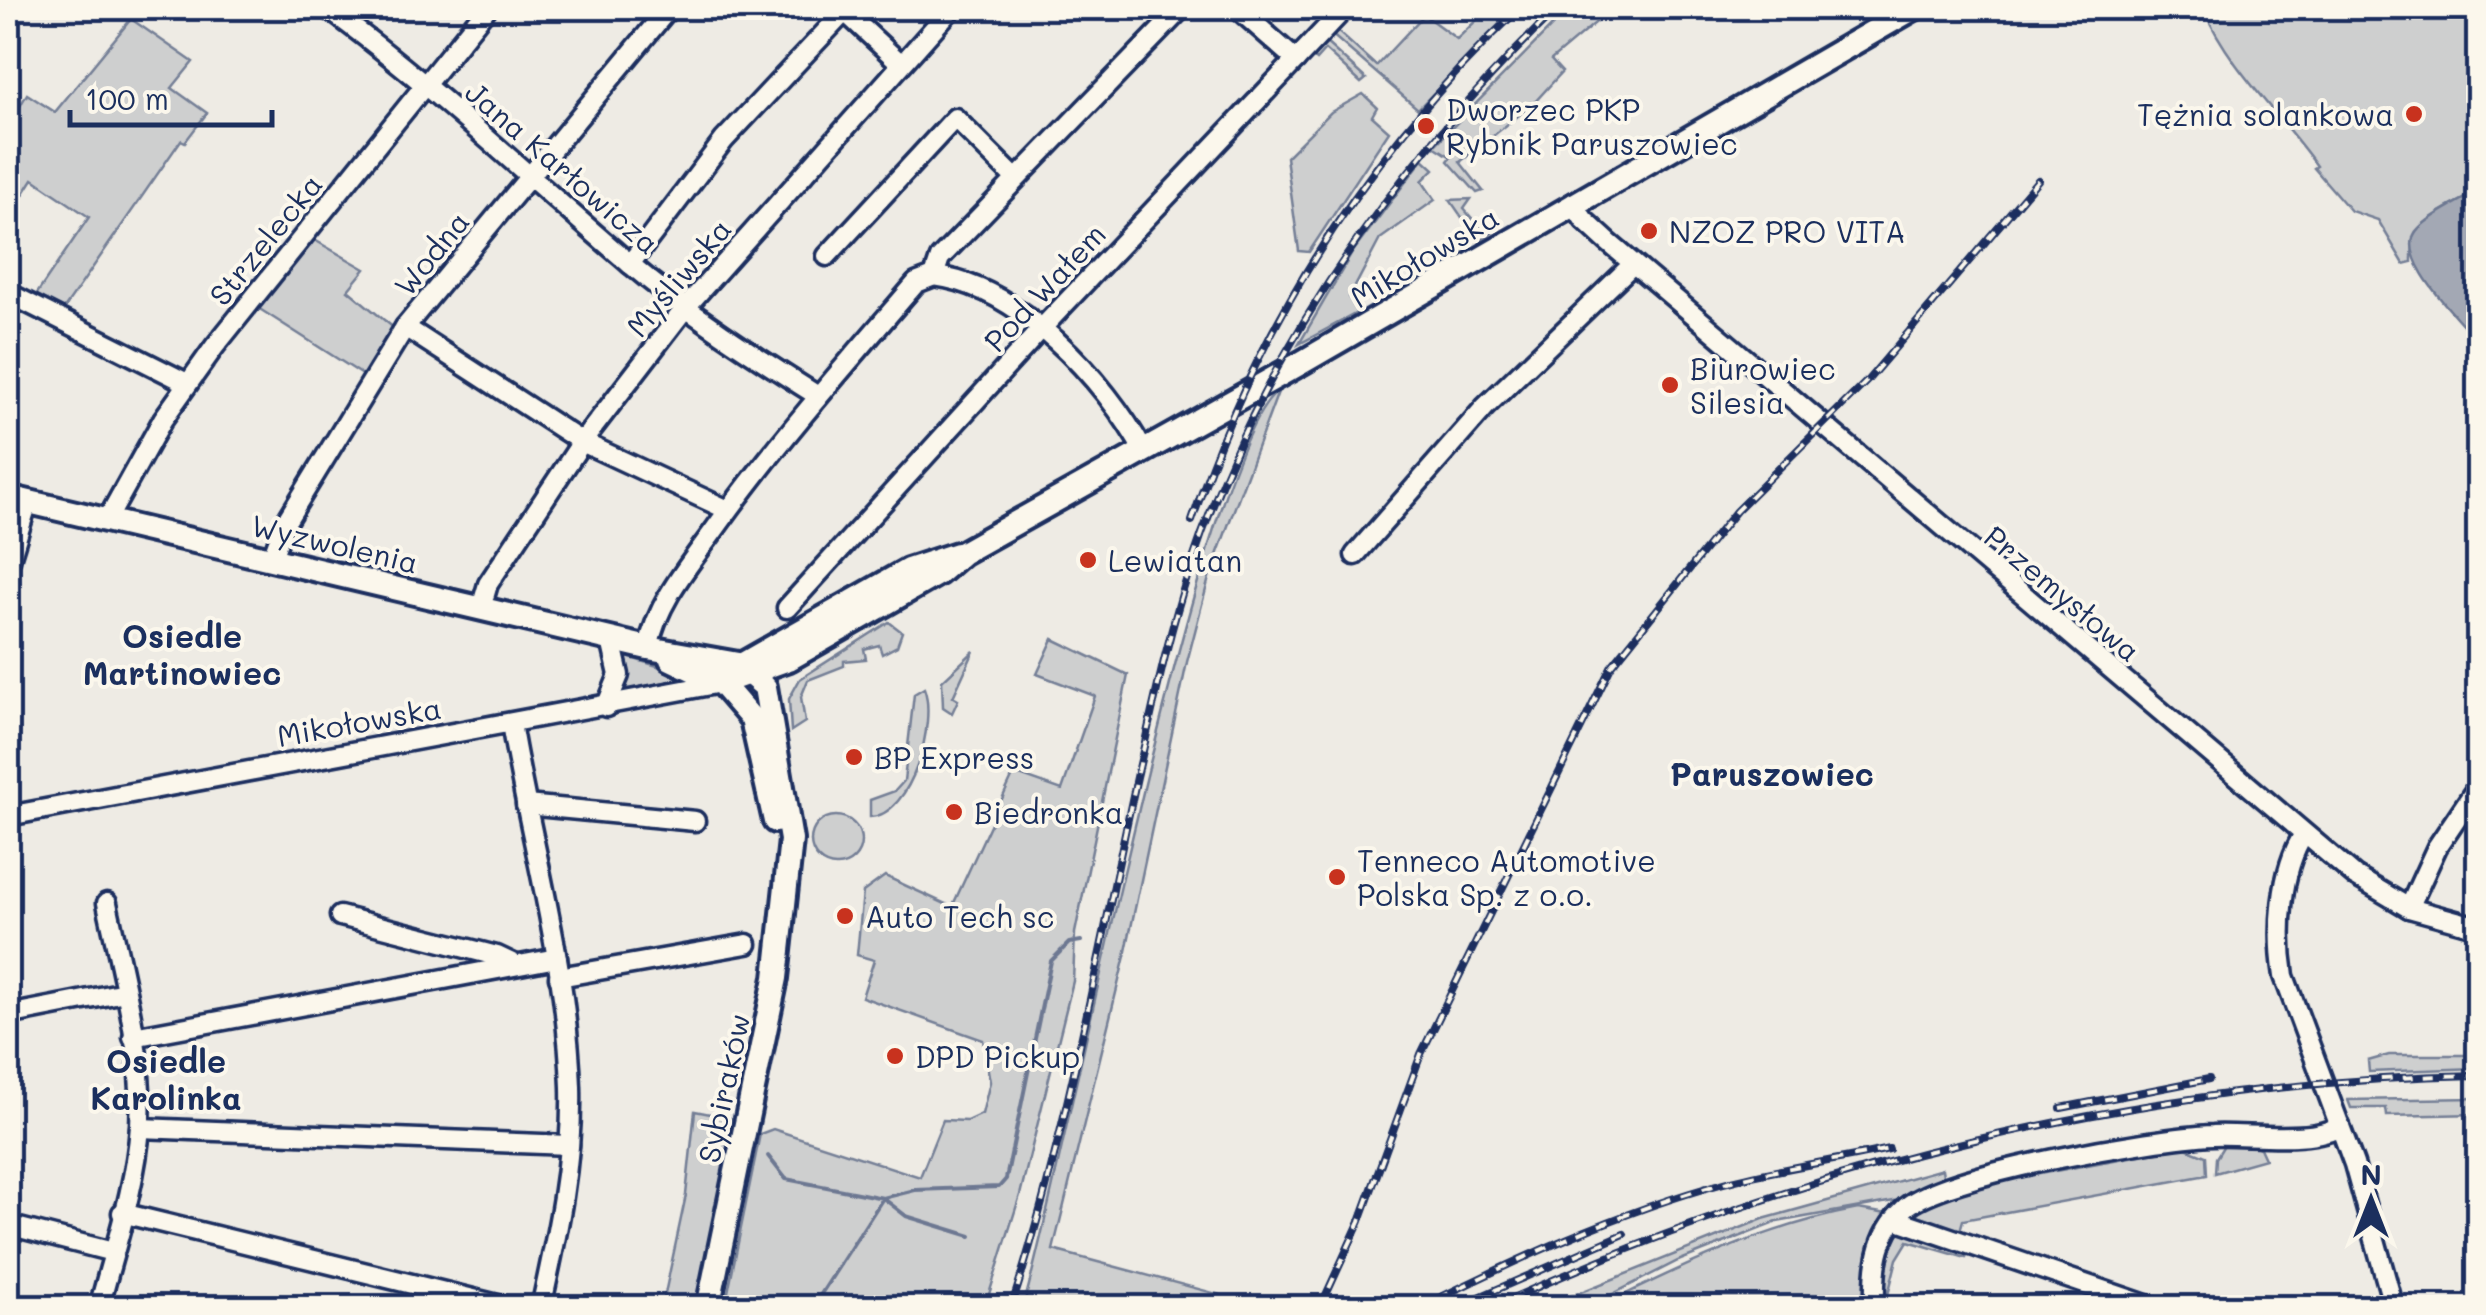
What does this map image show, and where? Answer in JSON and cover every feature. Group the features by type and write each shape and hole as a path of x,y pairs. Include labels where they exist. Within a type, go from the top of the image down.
{"main road":[{"name":"Mikołowska","path":"721,682 939,573 962,553 1914,8"},
{"name":"Wyzwolenia","path":"18,499 747,669"},
{"name":"Wyzwolenia","path":"648,648 721,682"},
{"name":"Sybiraków","path":"708,1308 776,978 790,840 770,700 747,669"},
{"name":"Sybiraków","path":"721,682 757,731 786,878"}],"street":[{"path":"8,16 12,8"},
{"name":"Jana Karłowicza","path":"327,8 426,84 630,264 686,307 818,396"},
{"name":"Strzelecka","path":"107,520 187,383 487,8"},
{"name":"Wodna","path":"272,558 284,524 406,327 670,8"},
{"name":"Myśliwska","path":"481,608 488,584 582,442 686,307 952,8"},
{"path":"934,276 940,258 1182,8"},
{"path":"1237,8 1296,60"},
{"name":"Pod Wałem","path":"787,608 1041,329 1346,8"},
{"path":"630,264 724,140 846,9 900,62"},
{"path":"827,256 955,118 1016,178"},
{"name":"Przemysłowa","path":"1573,203 1586,223 1633,264 2362,882 2409,908 2478,927"},
{"path":"1354,555 1484,407 1633,264"},
{"path":"648,648 662,609 728,510 818,396 916,283 934,276 987,289 1041,329 1116,412 1144,452"},
{"path":"8,293 187,383"},
{"path":"406,327 582,442 728,510"},
{"path":"8,566 18,499"},
{"path":"606,707 619,675 611,640"},
{"name":"Mikołowska","path":"8,816 606,707 721,682"},
{"path":"511,723 558,967 570,1066 570,1145 541,1308"},
{"path":"2409,908 2437,847 2478,786"},
{"path":"526,804 695,820"},
{"path":"2304,834 2289,864 2283,970 2340,1125 2394,1308"},
{"path":"99,1308 140,1128 133,1037 107,903"},
{"path":"340,916 497,956 516,966"},
{"path":"133,1037 516,966 558,967 747,944"},
{"path":"8,1015 125,992"},
{"path":"1875,1308 1877,1252 1898,1215 1933,1191 2094,1152 2204,1135 2318,1135 2340,1125"},
{"path":"140,1128 570,1145"},
{"path":"122,1214 510,1308"},
{"path":"1898,1215 2154,1308"},
{"path":"8,1226 113,1252"}],"shaded area":[{"path":"1489,8 1518,8 1418,109 1330,33 1335,29 1376,66 1424,15 1457,39"},
{"path":"1570,8 1613,8 1551,60 1562,72 1533,104 1460,162 1483,191 1477,193 1448,161 1451,157 1434,146"},
{"path":"2203,8 2478,8 2478,191 2432,218 2417,236 2412,262 2404,264 2378,220 2351,211 2314,168 2317,166 2302,146 2226,51"},
{"path":"131,19 193,62 172,88 207,113 185,142 181,140 64,309 36,295 89,217 33,179 14,209 8,206 8,127 27,94 55,112"},
{"path":"1323,40 1366,79 1361,83 1325,50 1316,60 1310,55"},
{"path":"1363,94 1377,107 1372,116 1389,131 1309,252 1299,251 1286,157 1331,112"},
{"path":"1423,159 1434,169 1422,181 1435,200 1380,239 1349,298 1362,310 1299,344 1352,253"},
{"path":"2478,191 2478,342 2420,270 2412,240 2425,223"},
{"path":"1471,199 1464,209 1483,231 1490,225 1492,233 1479,242 1450,200"},
{"path":"311,238 365,269 348,290 395,329 366,377 258,308"},
{"path":"1278,392 1210,574 1187,662 1125,956 1053,1250 1221,1295 1217,1307 1023,1307 1174,667 1212,536 1247,439"},
{"path":"889,622 902,632 897,646 882,654 879,645 864,649 866,659 844,661 844,666 808,680 801,697 805,722 791,731 789,699 800,679"},
{"path":"1053,639 1128,675 1075,933 1073,981 1020,1195 985,1307 725,1307 760,1134 773,1129 920,1177 943,1120 967,1121 982,1114 990,1082 983,1040 862,997 874,960 857,955 863,892 885,876 952,907 1014,773 1062,790 1095,696 1037,674"},
{"path":"974,651 953,697 958,700 952,713 943,707 942,681"},
{"path":"624,656 691,676 619,693"},
{"path":"924,688 927,722 918,764 898,801 885,813 870,817 870,800 895,791 904,781 914,694"},
{"path":"836,816 854,823 861,841 854,859 836,866 818,859 811,841 818,823"},
{"path":"2389,1055 2478,1055 2478,1068 2369,1072 2368,1061"},
{"path":"2478,1098 2478,1114 2387,1116 2386,1108 2351,1108 2348,1100"},
{"path":"695,1111 731,1118 736,1129 697,1307 662,1308 686,1195"},
{"path":"2250,1144 2260,1148 2265,1159 2215,1173 2216,1158 2224,1145"},
{"path":"2183,1147 2206,1156 2207,1175 1963,1220 1959,1234 1911,1219 1908,1211 1975,1186"},
{"path":"1942,1169 1944,1182 1905,1199 1777,1222 1678,1261 1587,1307 1541,1308 1763,1219"},
{"path":"1858,1209 1887,1214 1879,1232 1869,1307 1598,1308 1757,1237"},
{"path":"1900,1229 1969,1253 1966,1258 1908,1241 1897,1259 1885,1307 1880,1307 1882,1250"}],"waterway":[{"path":"812,1308 883,1198 915,1190 999,1187 1006,1179 1051,961 1069,943 1081,941"},
{"path":"768,1156 786,1179 883,1198 906,1216 971,1236"}],"railway":[{"path":"1192,521 1250,377 1324,244 1414,120 1520,8"},
{"path":"1011,1308 1065,1111 1167,648 1189,571 1219,490 1254,413 1339,267 1441,132 1558,8"},
{"path":"1320,1308 1360,1221 1421,1054 1611,667 1736,511 1867,381 2038,180"},
{"path":"1491,1308 1607,1257 1727,1212 1849,1173 1973,1140 2098,1114 2225,1094 2351,1081 2478,1075"},
{"path":"2061,1108 2209,1079"},
{"path":"1419,1308 1531,1255 1645,1208 1745,1178 1889,1149"},
{"path":"1454,1308 1624,1234"}],"place":[{"name":"Tężnia solankowa","path":"2414,114"},
{"name":"Dworzec PKP Rybnik Paruszowiec","path":"1426,126"},
{"name":"NZOZ PRO VITA","path":"1649,231"},
{"name":"Biurowiec Silesia","path":"1670,385"},
{"name":"Lewiatan","path":"1088,560"},
{"name":"BP Express","path":"854,757"},
{"name":"Biedronka","path":"954,812"},
{"name":"Tenneco Automotive Polska Sp. z o.o.","path":"1337,877"},
{"name":"Auto Tech sc","path":"845,916"},
{"name":"DPD Pickup","path":"895,1056"}],"district":[{"name":"Osiedle Martinowiec","path":"182,654"},
{"name":"Paruszowiec","path":"1772,773"},
{"name":"Osiedle Karolinka","path":"166,1078"}]}
